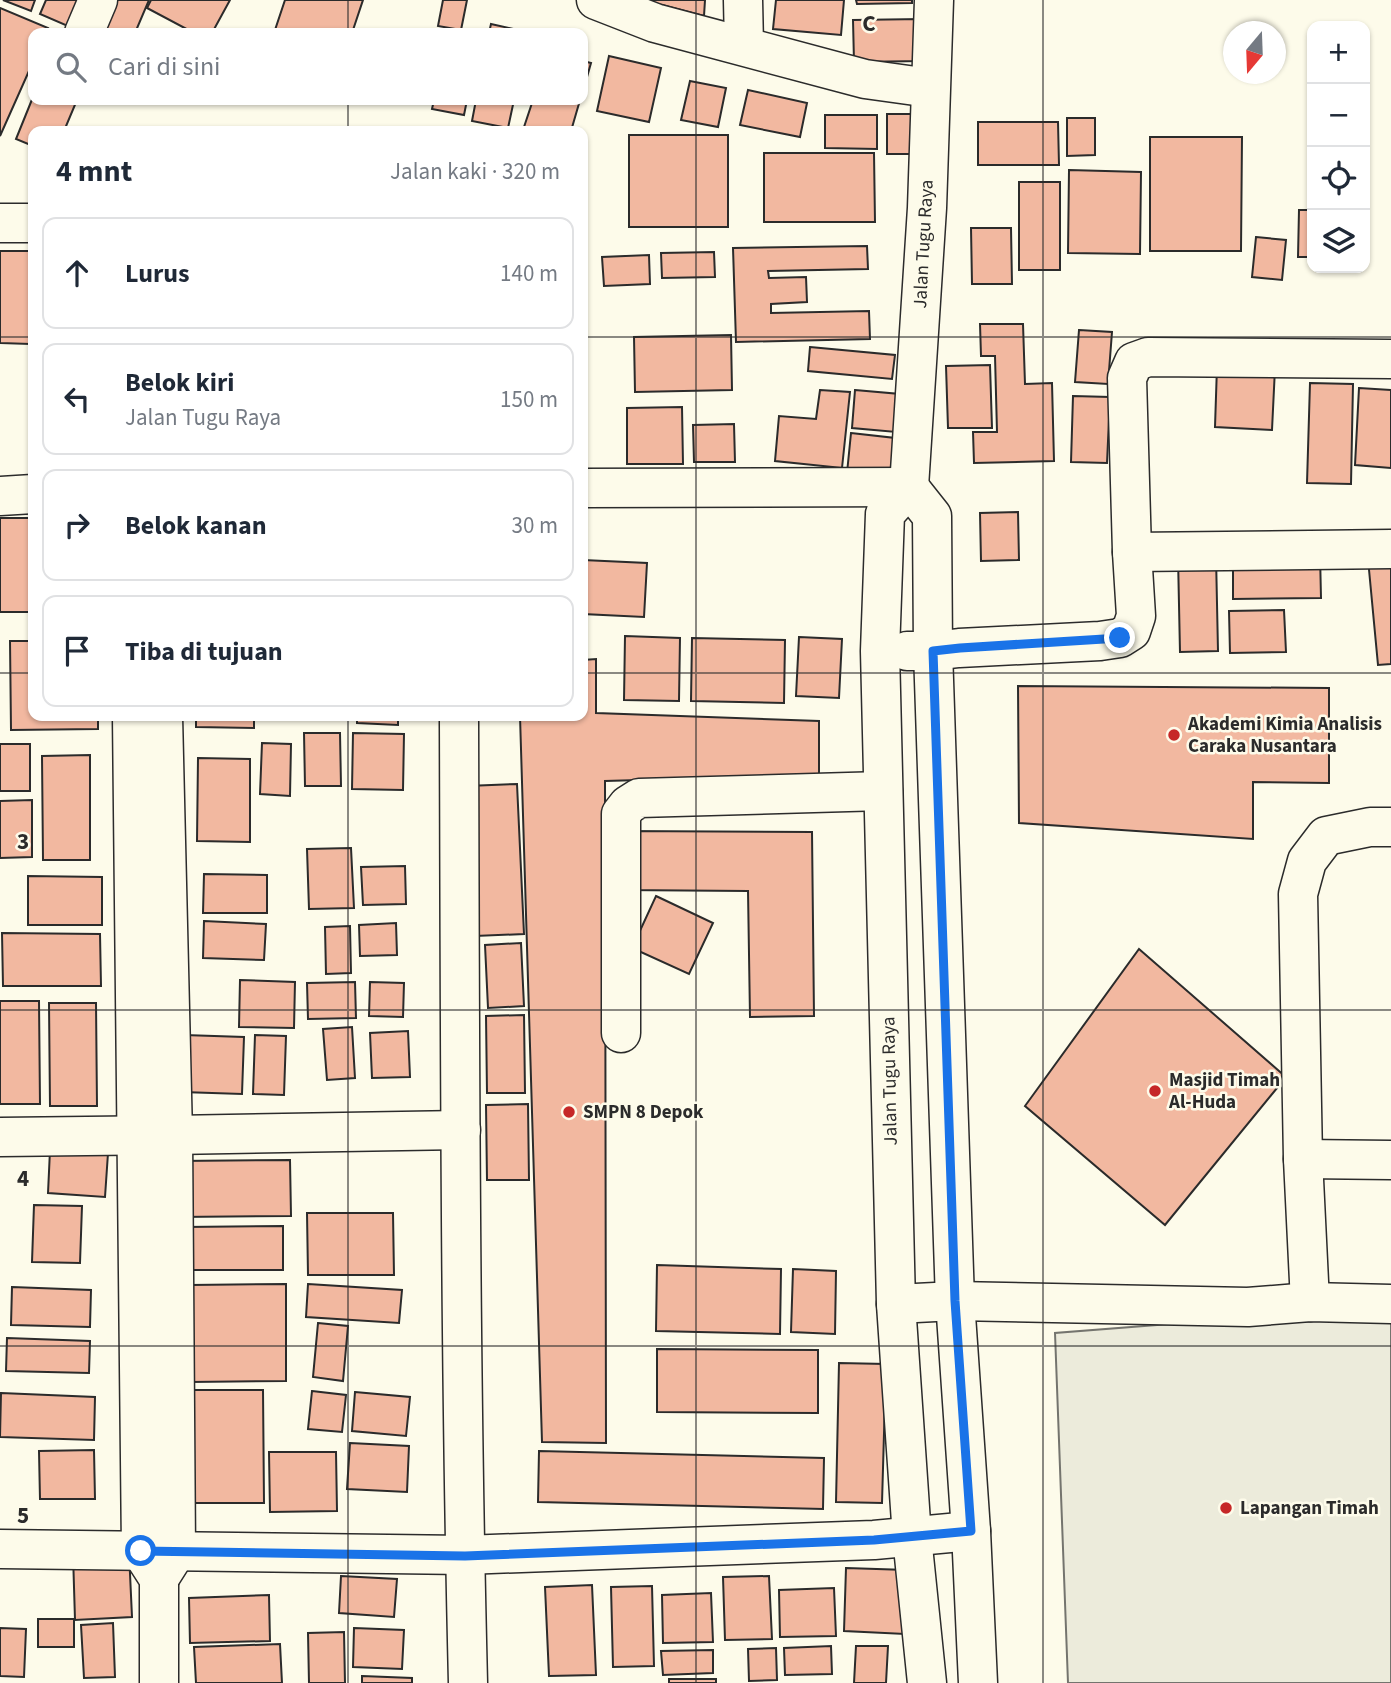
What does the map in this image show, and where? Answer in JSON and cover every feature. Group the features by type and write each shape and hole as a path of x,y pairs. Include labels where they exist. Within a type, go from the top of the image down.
{"street":[{"path":"87,28 98,0"},
{"path":"596,0 655,23 865,79 930,88"},
{"path":"743,0 744,46"},
{"name":"Jalan Tugu Raya","path":"927,1683 912,1537 896,1304 880,651 885,514 909,487 927,208 934,0"},
{"path":"0,223 28,223"},
{"path":"880,651 933,651 1120,638 1131,631 1136,616 1127,379 1133,362 1148,357 1391,359"},
{"path":"588,488 909,487 932,516 933,651 955,1301 971,1531 978,1683"},
{"path":"0,496 28,494"},
{"path":"1132,552 1391,549"},
{"path":"132,721 155,1135"},
{"path":"159,1683 155,1135 163,721"},
{"path":"459,721 468,1683"},
{"path":"621,1033 621,814 628,805 639,798 883,791"},
{"path":"1310,1302 1303,1159 1297,894 1307,861 1325,836 1370,827 1391,827"},
{"path":"0,1137 461,1130"},
{"path":"1303,1159 1391,1160"},
{"path":"896,1304 955,1301 1248,1307 1310,1302 1391,1304"},
{"path":"0,1549 159,1561 465,1556 874,1540 971,1531"}],"shaded area":[{"name":"Lapangan Timah","path":"1309,1313 1391,1320 1391,1683 1068,1683 1055,1333"}],"building":[{"path":"3,0 35,0 31,11"},
{"path":"46,0 81,0 70,27 40,14"},
{"path":"106,0 149,0 137,28 95,28"},
{"path":"151,0 230,0 215,28 185,28 147,8"},
{"path":"285,0 363,0 354,28 276,28"},
{"path":"443,0 467,0 461,28 438,26"},
{"path":"643,0 705,0 704,16"},
{"path":"776,0 844,0 841,35 773,29"},
{"path":"856,0 912,0 912,3 857,4"},
{"path":"0,8 48,28 28,28 28,73 0,136"},
{"path":"922,19 923,61 854,62 853,20"},
{"path":"491,24 509,28 490,28"},
{"path":"609,56 661,68 649,122 597,111"},
{"path":"690,81 726,88 718,127 681,120"},
{"path":"748,90 807,103 800,137 740,125"},
{"path":"30,105 75,105 66,126 28,126 28,144 16,139"},
{"path":"433,105 466,105 464,115 432,109"},
{"path":"475,105 513,105 508,126 472,121"},
{"path":"531,105 579,105 572,126 524,126"},
{"path":"887,114 919,114 919,154 887,154"},
{"path":"825,115 877,115 877,149 825,148"},
{"path":"1067,118 1095,118 1095,155 1067,156"},
{"path":"978,122 1058,122 1059,165 978,165"},
{"path":"629,135 728,135 728,227 629,227"},
{"path":"1150,137 1242,137 1241,251 1150,251"},
{"path":"764,153 874,153 875,222 764,222"},
{"path":"1069,170 1141,172 1140,254 1068,253"},
{"path":"1019,182 1060,182 1060,270 1019,270"},
{"path":"1299,210 1307,210 1307,257 1298,257"},
{"path":"971,228 1011,228 1012,284 972,284"},
{"path":"1256,237 1286,240 1282,280 1252,277"},
{"path":"867,246 868,269 768,271 769,278 806,277 807,302 771,304 771,313 869,311 870,339 736,342 733,248"},
{"path":"0,251 28,251 28,344 0,343"},
{"path":"714,252 715,277 662,278 661,253"},
{"path":"649,255 650,284 604,286 602,257"},
{"path":"980,324 1023,324 1025,384 1052,383 1054,461 974,463 973,432 997,432 995,356 981,356"},
{"path":"1079,330 1112,332 1108,384 1075,382"},
{"path":"731,335 732,390 635,392 634,337"},
{"path":"810,347 895,355 892,379 808,371"},
{"path":"990,365 992,428 948,428 946,366"},
{"path":"1217,366 1275,368 1272,430 1215,427"},
{"path":"1310,383 1353,384 1351,484 1307,483"},
{"path":"1359,388 1391,390 1391,468 1355,465"},
{"path":"820,390 850,392 842,468 775,461 779,416 816,419"},
{"path":"855,390 900,394 896,432 852,428"},
{"path":"1073,396 1110,397 1107,463 1071,462"},
{"path":"682,407 683,464 627,464 627,408"},
{"path":"734,424 735,462 694,462 693,425"},
{"path":"851,433 895,438 891,477 847,473"},
{"path":"1018,512 1019,560 981,561 980,513"},
{"path":"0,518 28,518 28,612 0,612"},
{"path":"1320,554 1321,598 1233,599 1233,555"},
{"path":"1216,556 1218,651 1180,652 1178,557"},
{"path":"1391,557 1391,664 1378,665 1368,559"},
{"path":"588,560 647,563 644,617 588,614"},
{"path":"1284,610 1286,652 1230,653 1229,611"},
{"path":"625,636 680,638 679,701 624,700"},
{"path":"799,637 842,639 839,698 796,696"},
{"path":"692,638 785,640 784,703 691,701"},
{"path":"10,641 28,641 28,721 98,721 98,729 11,730"},
{"name":"SMPN 8 Depok","path":"596,659 596,713 819,721 819,775 605,781 606,1443 542,1442 520,721 588,721 588,660"},
{"name":"Akademi Kimia Analisis Caraka Nusantara","path":"1018,686 1329,688 1329,783 1253,782 1253,839 1019,823"},
{"path":"196,721 254,721 254,728 196,727"},
{"path":"398,721 398,725 357,723"},
{"path":"304,733 340,733 341,786 305,786"},
{"path":"353,733 404,734 403,790 352,789"},
{"path":"262,743 291,744 290,796 260,794"},
{"path":"0,744 30,744 30,791 0,791"},
{"path":"90,755 90,860 43,860 42,756"},
{"path":"198,758 250,759 250,842 197,841"},
{"path":"517,784 524,934 475,936 467,786"},
{"path":"32,800 32,857 0,858 0,801"},
{"path":"621,831 812,832 814,1016 750,1017 748,891 621,890"},
{"path":"351,848 354,908 309,909 307,849"},
{"path":"405,866 406,904 363,905 361,867"},
{"path":"204,874 267,875 267,913 203,913"},
{"path":"28,876 102,877 102,925 28,925"},
{"path":"656,896 713,923 689,974 632,948"},
{"path":"204,921 266,924 264,960 203,958"},
{"path":"396,923 397,955 360,956 359,925"},
{"path":"350,926 351,973 326,974 325,927"},
{"path":"2,933 100,934 101,986 3,986"},
{"path":"521,943 524,1006 488,1008 485,945"},
{"name":"Masjid Timah Al-Huda","path":"1139,949 1286,1077 1165,1225 1025,1106"},
{"path":"240,980 295,982 294,1028 239,1027"},
{"path":"355,982 356,1018 308,1019 307,983"},
{"path":"370,982 404,983 403,1017 369,1016"},
{"path":"0,1001 39,1001 40,1104 0,1104"},
{"path":"49,1003 96,1003 97,1106 50,1106"},
{"path":"524,1015 525,1093 487,1093 486,1016"},
{"path":"352,1027 355,1078 327,1080 323,1029"},
{"path":"408,1031 410,1077 372,1078 370,1033"},
{"path":"184,1035 244,1037 242,1094 182,1092"},
{"path":"255,1035 286,1036 284,1095 253,1094"},
{"path":"528,1104 529,1180 487,1180 486,1105"},
{"path":"50,1150 108,1153 105,1197 48,1193"},
{"path":"290,1160 291,1216 177,1217 177,1161"},
{"path":"34,1205 82,1206 80,1263 32,1262"},
{"path":"307,1213 393,1213 394,1275 308,1275"},
{"path":"283,1226 283,1270 184,1270 184,1227"},
{"path":"657,1265 781,1269 780,1334 656,1331"},
{"path":"793,1269 836,1271 835,1334 791,1332"},
{"path":"286,1284 286,1381 190,1382 190,1285"},
{"path":"308,1284 402,1290 399,1323 306,1317"},
{"path":"12,1287 91,1290 90,1327 11,1325"},
{"path":"318,1323 348,1326 343,1381 313,1377"},
{"path":"7,1338 90,1341 89,1373 6,1371"},
{"path":"657,1349 818,1350 818,1413 657,1412"},
{"path":"839,1363 886,1364 882,1503 836,1502"},
{"path":"192,1390 263,1390 264,1503 193,1503"},
{"path":"312,1391 346,1395 342,1432 308,1429"},
{"path":"355,1392 410,1397 406,1436 352,1431"},
{"path":"1,1393 95,1397 94,1440 0,1437"},
{"path":"350,1443 409,1446 407,1492 347,1489"},
{"path":"94,1450 95,1499 40,1499 39,1451"},
{"path":"539,1451 824,1458 823,1509 538,1502"},
{"path":"269,1452 336,1452 337,1511 270,1512"},
{"path":"129,1552 132,1617 75,1620 73,1554"},
{"path":"846,1568 907,1570 905,1634 844,1631"},
{"path":"341,1576 397,1579 394,1617 339,1613"},
{"path":"769,1576 772,1639 725,1640 723,1577"},
{"path":"592,1585 596,1675 549,1676 545,1587"},
{"path":"652,1586 654,1666 613,1667 611,1587"},
{"path":"834,1588 836,1636 780,1637 779,1590"},
{"path":"711,1593 713,1642 663,1643 662,1595"},
{"path":"269,1595 270,1641 190,1643 189,1598"},
{"path":"38,1619 74,1619 74,1647 38,1647"},
{"path":"113,1623 115,1677 84,1678 81,1625"},
{"path":"0,1628 26,1629 24,1677 0,1676"},
{"path":"354,1628 404,1630 402,1669 353,1667"},
{"path":"344,1632 345,1683 309,1683 308,1633"},
{"path":"280,1644 282,1683 196,1683 194,1647"},
{"path":"831,1646 832,1674 785,1675 784,1648"},
{"path":"856,1646 888,1646 886,1683 854,1683"},
{"path":"776,1648 777,1680 749,1681 748,1649"},
{"path":"713,1650 713,1673 663,1675 661,1651"},
{"path":"362,1676 412,1678 412,1683 362,1683"},
{"path":"669,1679 716,1679 716,1683 669,1683"}],"place":[{"name":"Akademi Kimia Analisis Caraka Nusantara","path":"1174,735"},
{"name":"Masjid Timah Al-Huda","path":"1155,1091"},
{"name":"SMPN 8 Depok","path":"569,1112"},
{"name":"Lapangan Timah","path":"1226,1508"}],"route":[{"path":"141,1551 465,1556 874,1540 971,1531 955,1301 933,651 1120,638"}]}
